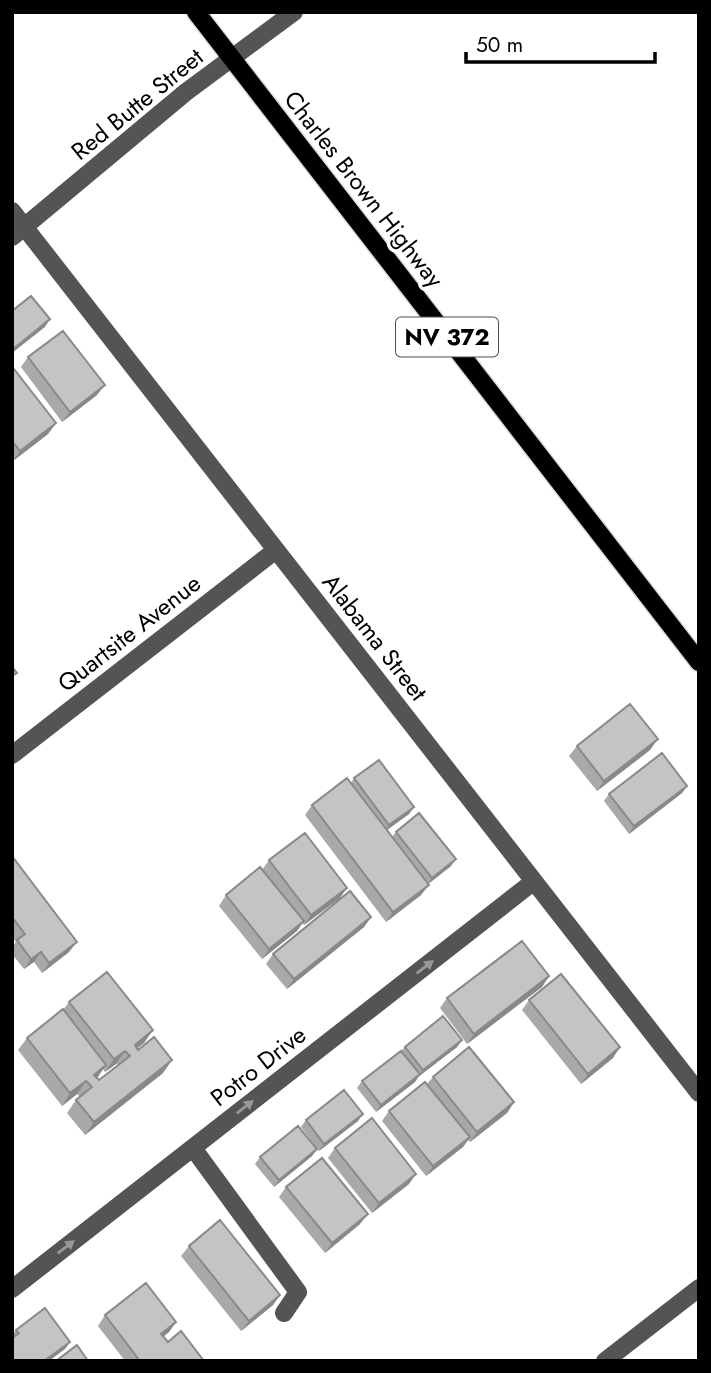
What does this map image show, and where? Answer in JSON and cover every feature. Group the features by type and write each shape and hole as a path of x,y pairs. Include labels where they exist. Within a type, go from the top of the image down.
{"main road":[{"name":"Charles Brown Highway","path":"196,12 699,662"}],"street":[{"name":"Red Butte Street","path":"18,232 186,92 294,12"},
{"name":"Alabama Street","path":"12,211 18,232 275,550 699,1093"},
{"name":"Quartsite Avenue","path":"12,755 275,550"},
{"name":"Potro Drive","path":"12,1289 533,882"},
{"path":"193,1148 298,1292 284,1313"},
{"path":"605,1361 699,1288"}],"building":[{"path":"31,296 50,319 12,350 12,311"},
{"path":"63,331 105,385 70,412 28,357"},
{"path":"14,369 56,423 20,451 12,441"},
{"path":"630,704 658,739 604,781 577,746"},
{"path":"662,753 687,786 634,826 609,794"},
{"path":"379,760 414,807 389,825 354,778"},
{"path":"347,778 429,885 393,912 312,805"},
{"path":"419,813 456,859 432,878 396,832"},
{"path":"305,833 347,888 311,915 269,860"},
{"path":"12,856 77,942 49,963 41,952 31,959 17,940 25,934 12,917"},
{"path":"260,867 304,921 269,949 226,895"},
{"path":"350,891 371,917 294,979 273,954"},
{"path":"522,941 549,976 474,1034 447,998"},
{"path":"107,972 153,1030 135,1045 138,1050 154,1037 172,1060 94,1122 76,1100 92,1087 86,1081 70,1093 27,1038 63,1009 106,1065 94,1075 99,1080 130,1056 125,1051 114,1059 69,1002"},
{"path":"561,974 620,1047 588,1074 529,1000"},
{"path":"443,1016 462,1040 423,1070 405,1047"},
{"path":"469,1047 514,1102 477,1132 433,1077"},
{"path":"401,1051 420,1074 381,1105 362,1081"},
{"path":"425,1082 470,1137 433,1166 389,1111"},
{"path":"344,1090 363,1114 324,1144 306,1120"},
{"path":"372,1118 416,1174 379,1203 335,1148"},
{"path":"298,1126 317,1149 279,1180 260,1157"},
{"path":"322,1158 368,1214 332,1243 286,1187"},
{"path":"220,1220 280,1295 249,1321 189,1246"},
{"path":"146,1283 176,1322 161,1334 168,1342 181,1331 204,1361 140,1361 105,1315"},
{"path":"45,1308 70,1342 44,1361 12,1361 12,1338 19,1333 16,1330"},
{"path":"77,1345 88,1361 56,1361"}]}
